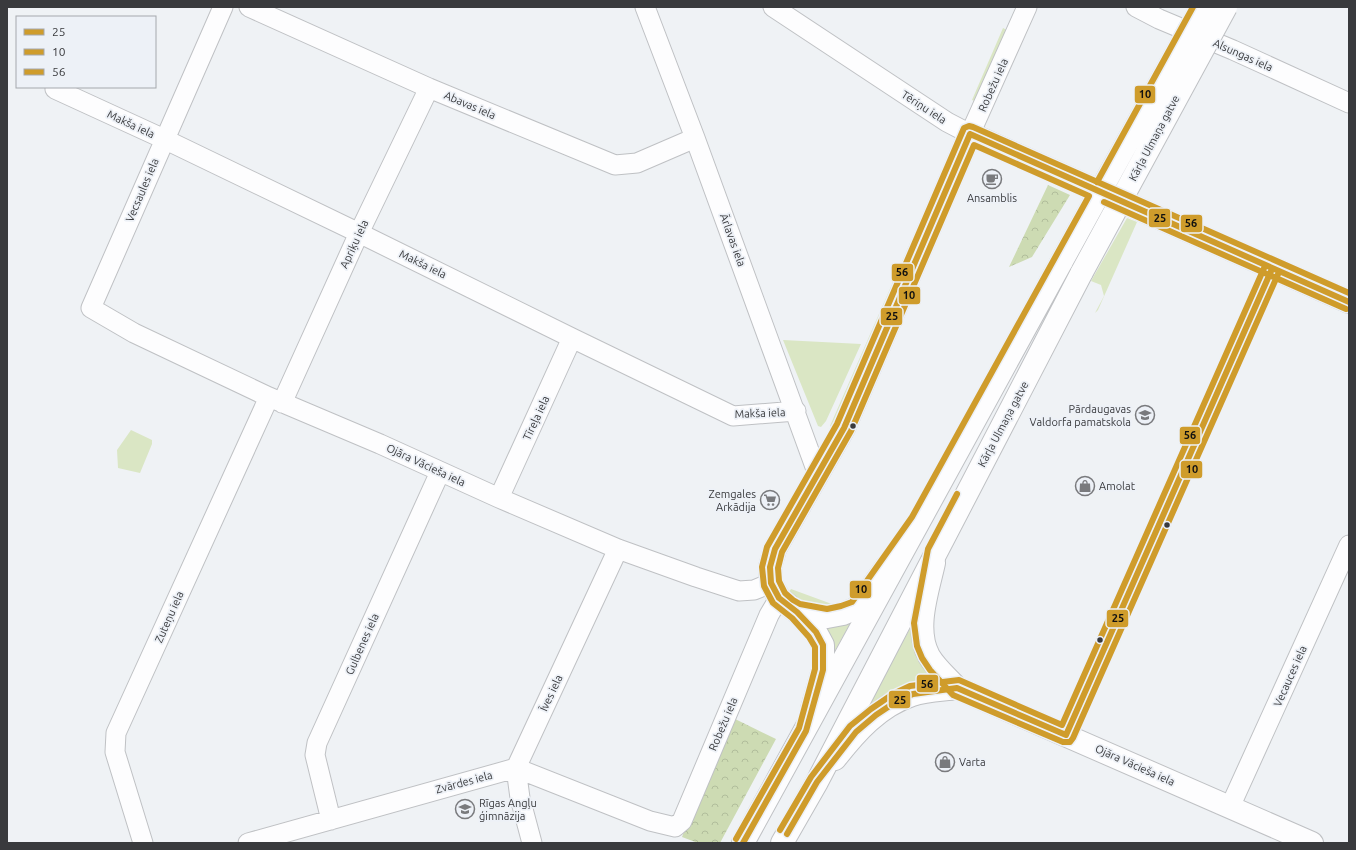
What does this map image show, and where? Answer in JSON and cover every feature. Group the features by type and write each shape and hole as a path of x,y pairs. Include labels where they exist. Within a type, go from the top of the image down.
{"main road":[{"name":"Kārļa Ulmaņa gatve","path":"743,843 806,731 919,521 1202,7"},
{"name":"Kārļa Ulmaņa gatve","path":"782,843 817,782 1082,272 1226,7"},
{"name":"Tēriņu iela","path":"970,134 1349,302"},
{"name":"Robežu iela","path":"775,591 770,567 775,549 844,428 970,134"},
{"path":"797,612 827,617 843,614 856,608 919,521"},
{"name":"Ojāra Vācieša iela","path":"936,551 922,624 925,644 929,655 936,665 957,688 1312,843"},
{"path":"775,591 816,632 823,645 822,670 806,731"},
{"path":"817,782 856,732 892,704 913,694 957,688"}],"street":[{"name":"Vecsaules iela","path":"91,308 223,7"},
{"name":"Abavas iela","path":"249,7 429,88 615,165 637,163 695,138"},
{"name":"Ārlavas iela","path":"645,7 796,411 809,454 818,475"},
{"name":"Tēriņu iela","path":"773,7 947,122 970,134"},
{"name":"Robežu iela","path":"970,134 1027,7"},
{"name":"Alsungas iela","path":"1136,7 1159,19 1240,53 1349,103"},
{"name":"Apriķu iela","path":"276,400 429,88"},
{"name":"Makša iela","path":"55,90 164,139 733,416 796,411"},
{"path":"1066,735 1272,269"},
{"name":"Ojāra Vācieša iela","path":"91,308 134,333 276,400 380,444 440,472 618,549 739,591 775,591"},
{"name":"Tīreļa iela","path":"499,498 572,338"},
{"name":"Zuteņu iela","path":"143,843 116,752 116,733 276,400"},
{"name":"Gulbenes iela","path":"331,820 314,755 317,743 440,472"},
{"name":"Vecauces iela","path":"1230,807 1349,545"},
{"name":"Īves iela","path":"516,768 618,549"},
{"name":"Robežu iela","path":"516,768 650,821 675,827 682,821 770,615 775,591"},
{"path":"516,768 520,798 532,843"},
{"name":"Zvārdes iela","path":"248,843 516,768"}],"green space":[{"path":"1003,28 1009,31 977,102 972,100"},
{"path":"1048,185 1070,195 1032,257 1009,267"},
{"path":"1127,218 1137,222 1098,310 1095,313 1104,296 1101,285 1091,281"},
{"path":"910,243 914,245 833,428 830,426"},
{"path":"783,340 861,344 826,421 821,427 818,426"},
{"path":"131,430 152,440 152,444 140,473 118,468 117,450"},
{"path":"791,589 840,607 835,610 798,601 789,592"},
{"path":"851,622 833,654 825,628"},
{"path":"912,625 937,680 865,710"},
{"path":"729,716 776,739 720,843 698,843 682,837"}],"transit line":[{"name":"10","path":"1097,182 1193,7"},
{"name":"56","path":"736,839 799,728 815,669 815,647 809,637 792,618 773,603 764,586 762,567 767,547 837,424 964,128 969,126 973,127 1349,293"},
{"name":"25","path":"970,134 1349,302"},
{"name":"25","path":"743,843 806,731 823,670 823,645 816,632 797,612 779,598 771,583 770,567 775,549 844,428 970,134"},
{"name":"10","path":"974,145 1089,196 912,517 852,602 827,609 800,604 785,593 779,581 778,568 782,552 851,431 974,145"},
{"name":"10","path":"1104,202 1346,309"},
{"name":"56","path":"780,830 811,777 850,726 893,694 910,686 959,680 1062,725 1265,266"},
{"name":"25","path":"1066,735 1272,269"},
{"name":"10","path":"957,494 928,549 914,623 917,646 922,658 930,670 953,695 1063,742 1070,742 1279,272"},
{"name":"25","path":"787,834 817,782 856,732 876,715 897,701 913,694 957,688 1066,735"}],"place":[{"name":"Ansamblis","path":"992,179"},
{"name":"Pārdaugavas Valdorfa pamatskola","path":"1145,415"},
{"name":"Amolat","path":"1085,486"},
{"name":"Zemgales Arkādija","path":"770,500"},
{"name":"Varta","path":"945,762"},
{"name":"Rīgas Angļu ģimnāzija","path":"465,809"}]}
